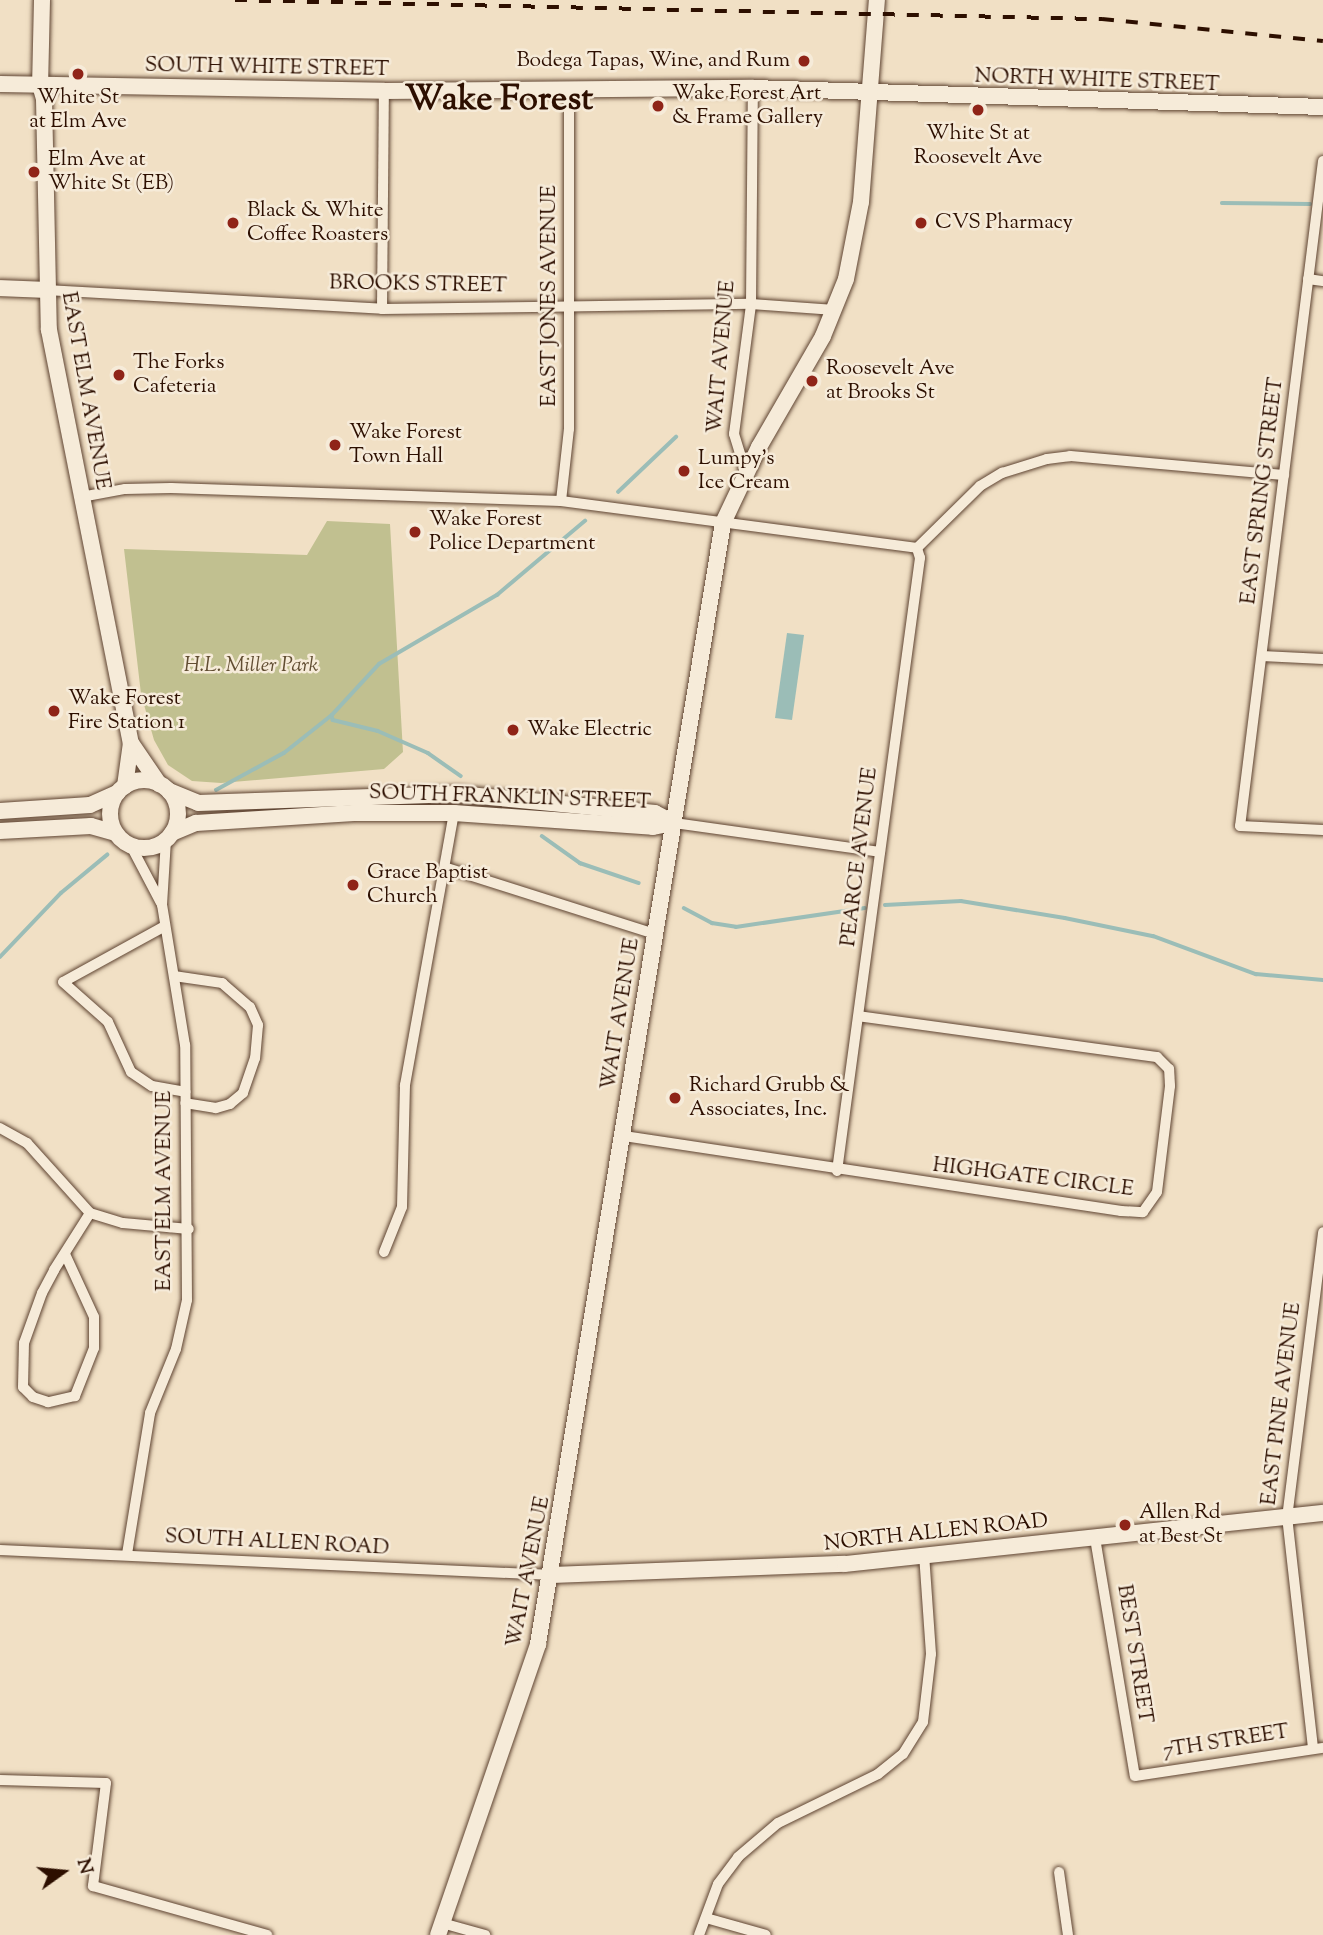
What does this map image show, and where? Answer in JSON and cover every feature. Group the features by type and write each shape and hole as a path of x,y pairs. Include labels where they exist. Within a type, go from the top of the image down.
{"street":[{"name":"EAST ELM AVENUE","path":"42,0 40,85 44,99 46,290 81,497 131,743 121,789"},
{"path":"746,473 835,310 858,229 877,0"},
{"name":"SOUTH WHITE STREET","path":"0,84 384,92 753,88 870,95"},
{"name":"WAIT AVENUE","path":"440,1929 520,1703 552,1575 723,523 746,473 734,434 751,304 753,88"},
{"path":"382,309 384,92"},
{"name":"EAST JONES AVENUE","path":"561,500 569,429 569,92"},
{"name":"NORTH WHITE STREET","path":"870,95 1323,107"},
{"name":"EAST SPRING STREET","path":"1323,161 1240,826 1323,830"},
{"path":"1308,279 1323,281"},
{"name":"BROOKS STREET","path":"0,288 382,309 751,304 835,310"},
{"path":"81,497 125,489 171,488 561,500 918,548 980,486 1002,473 1047,459 1070,456 1284,475"},
{"name":"PEARCE AVENUE","path":"837,1171 920,558 918,548"},
{"path":"1262,656 1323,659"},
{"name":"EAST ELM AVENUE","path":"131,743 164,788"},
{"path":"0,811 90,805 121,789 148,780 164,788 177,814 169,837 150,848 131,846 115,833 91,826 0,831"},
{"name":"SOUTH FRANKLIN STREET","path":"164,788 198,803 458,794 655,813 674,823"},
{"path":"115,833 110,814 121,789"},
{"path":"384,1252 402,1207 405,1084 447,868 454,813"},
{"name":"SOUTH FRANKLIN STREET","path":"169,837 196,823 454,813 653,827 674,823"},
{"path":"674,823 880,852"},
{"name":"EAST ELM AVENUE","path":"127,1554 150,1413 176,1349 187,1300 189,1229 185,1045 162,905 169,837"},
{"name":"EAST ELM AVENUE","path":"131,846 162,905"},
{"path":"447,868 655,934"},
{"path":"165,926 62,982 108,1022 131,1072 152,1086 185,1098 216,1108 230,1104 243,1093 255,1058 258,1025 250,1007 222,983 174,976"},
{"name":"HIGHGATE CIRCLE","path":"624,1136 837,1171 1121,1212 1143,1212 1157,1192 1170,1086 1169,1069 1157,1057 859,1016"},
{"path":"0,1128 27,1143 90,1213 123,1223 189,1229"},
{"path":"65,1254 94,1317 94,1348 75,1396 48,1402 33,1397 23,1387 20,1369 32,1314 65,1254 90,1213"},
{"name":"EAST PINE AVENUE","path":"1318,1748 1287,1518 1323,1232"},
{"name":"NORTH ALLEN ROAD","path":"552,1575 757,1570 1323,1513"},
{"name":"BEST STREET","path":"1095,1538 1135,1776"},
{"name":"SOUTH ALLEN ROAD","path":"0,1550 552,1575"},
{"path":"699,1935 718,1884 738,1857 778,1823 877,1773 903,1754 923,1722 931,1654 924,1555"},
{"name":"7TH STREET","path":"1135,1776 1318,1748"},
{"path":"0,1780 106,1783 93,1886 267,1935"},
{"path":"1059,1872 1068,1935"},
{"path":"705,1918 766,1935"},
{"path":"440,1929 485,1935"}],"green space":[{"name":"H.L. Miller Park","path":"327,521 390,524 403,752 384,769 221,783 192,781 168,765 154,740 141,694 124,549 307,555"}],"water":[{"path":"787,633 804,635 792,720 775,718"}],"waterway":[{"path":"1222,203 1310,204"},
{"path":"618,492 676,437"},
{"path":"216,790 284,753 332,715 379,664 497,595 585,521"},
{"path":"332,715 333,720 378,731 428,753 461,776"},
{"path":"542,836 580,863 639,883"},
{"path":"0,957 61,893 107,855"},
{"path":"885,905 961,901 1065,918 1153,936 1256,974 1323,980"},
{"path":"684,908 712,923 736,927 865,908"}],"railway":[{"path":"235,0 1102,19 1323,41"}],"place":[{"name":"Bodega Tapas, Wine, and Rum","path":"804,61"},
{"name":"White St at Elm Ave","path":"78,74"},
{"name":"Wake Forest Art & Frame Gallery","path":"658,106"},
{"name":"White St at Roosevelt Ave","path":"978,110"},
{"name":"Elm Ave at White St (EB)","path":"34,172"},
{"name":"Black & White Coffee Roasters","path":"233,223"},
{"name":"CVS Pharmacy","path":"921,223"},
{"name":"The Forks Cafeteria","path":"119,375"},
{"name":"Roosevelt Ave at Brooks St","path":"812,381"},
{"name":"Wake Forest Town Hall","path":"335,445"},
{"name":"Lumpy's Ice Cream","path":"684,471"},
{"name":"Wake Forest Police Department","path":"415,532"},
{"name":"Wake Forest Fire Station 1","path":"54,711"},
{"name":"Wake Electric","path":"513,730"},
{"name":"Grace Baptist Church","path":"353,885"},
{"name":"Richard Grubb & Associates, Inc.","path":"675,1098"},
{"name":"Allen Rd at Best St","path":"1125,1525"}],"district":[{"name":"Wake Forest","path":"499,101"}]}
